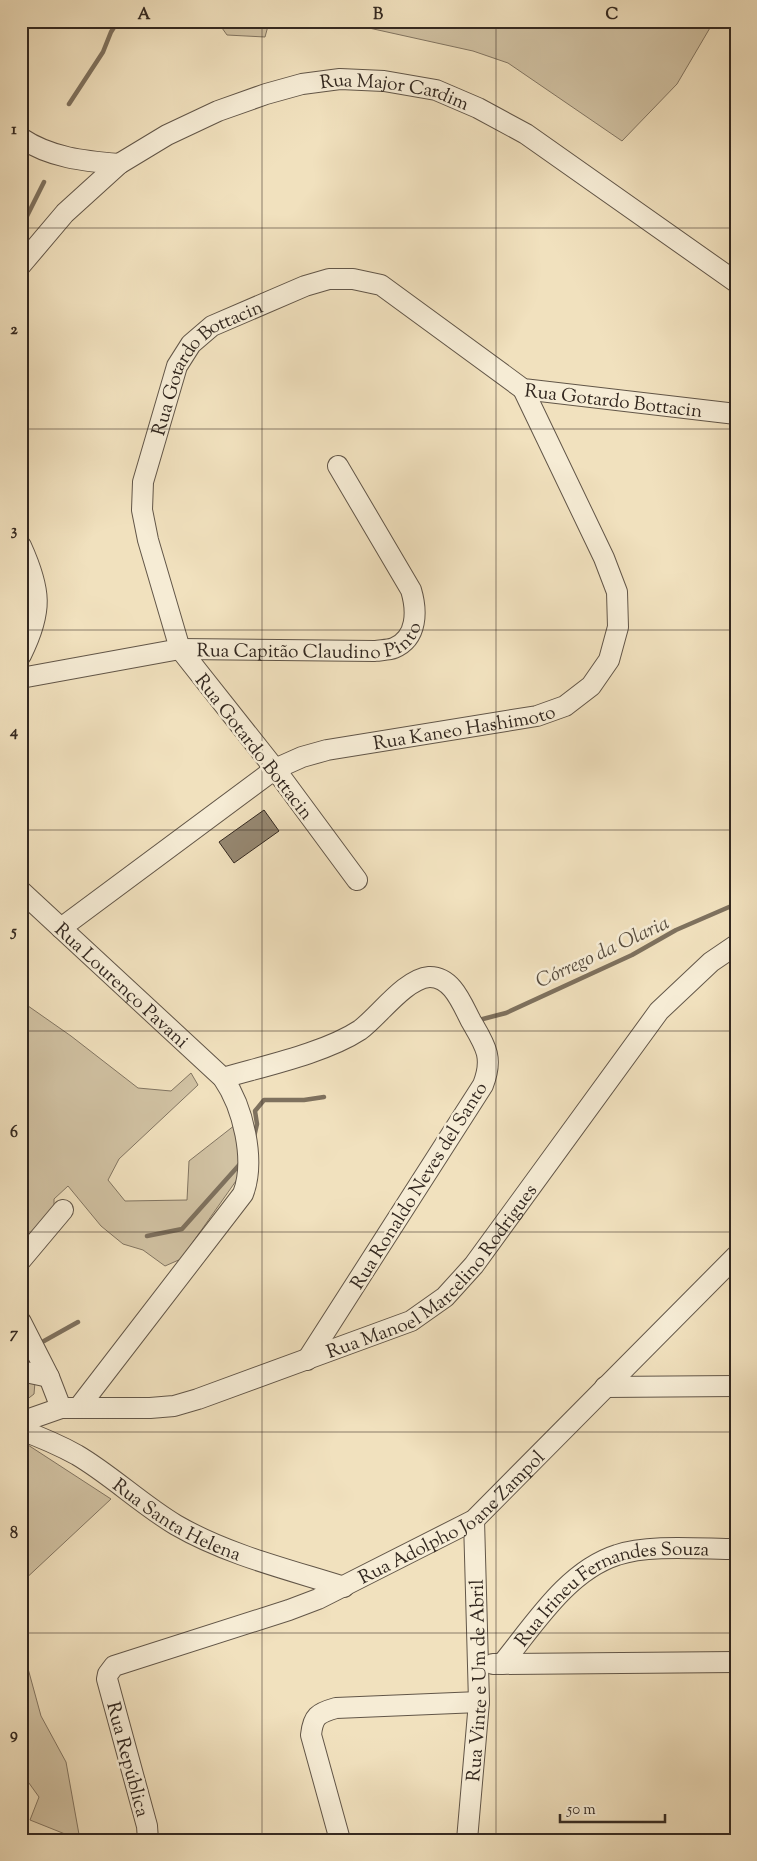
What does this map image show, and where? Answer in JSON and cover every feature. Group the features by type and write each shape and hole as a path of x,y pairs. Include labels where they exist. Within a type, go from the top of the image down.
{"street":[{"name":"Rua Major Cardim","path":"21,266 65,214 119,164 167,135 218,111 266,94 302,84 340,78 384,81 436,90 478,108 526,134 736,282"},
{"path":"21,138 38,149 67,158 119,164"},
{"name":"Rua Gotardo Bottacin","path":"357,880 275,769 180,649 148,540 142,510 143,482 177,366 191,344 212,326 305,286 329,279 353,278 381,285 523,389 736,414"},
{"name":"Rua Kaneo Hashimoto","path":"61,928 275,769 302,757 327,750 537,716 565,706 591,686 609,660 618,627 616,592 604,558 523,389"},
{"name":"Rua Capitão Claudino Pinto","path":"21,678 180,649 375,651 394,648 407,639 415,622 415,605 411,590 338,466"},
{"path":"21,546 34,574 38,594 37,613 30,637 21,655"},
{"name":"Rua Lourenço Pavani","path":"21,891 223,1078 234,1094 243,1116 248,1172 244,1194 70,1408"},
{"name":"Rua Manoel Marcelino Rodrigues","path":"21,1422 70,1408 150,1408 174,1406 411,1322 445,1297 474,1265 659,1011 711,962 736,945"},
{"name":"Rua Ronaldo Neves del Santo","path":"223,1078 329,1045 360,1030 415,982 429,977 441,979 451,986 486,1046 489,1071 484,1085 307,1360"},
{"path":"21,1260 63,1210"},
{"name":"Rua Adolpho Joane Zampol","path":"107,1679 114,1666 289,1610 344,1587 474,1520 497,1499 605,1387 736,1256"},
{"path":"21,1322 49,1377 70,1408"},
{"path":"21,1371 49,1377"},
{"path":"605,1387 736,1386"},
{"name":"Rua Santa Helena","path":"21,1430 53,1442 78,1456 135,1499 211,1542 246,1556 344,1587"},
{"name":"Rua Vinte e Um de Abril","path":"467,1840 479,1702 474,1520"},
{"name":"Rua Irineu Fernandes Souza","path":"502,1664 559,1595 591,1567 618,1554 646,1550 736,1549"},
{"path":"479,1664 736,1662"},
{"name":"Rua República","path":"107,1679 147,1826 148,1840"},
{"path":"340,1840 312,1735 312,1723 318,1715 336,1708 479,1702"}],"shaded area":[{"path":"217,21 714,21 677,84 622,141 508,63 473,51 369,28 308,24 268,26 265,37 227,35"},
{"path":"21,1001 71,1036 138,1088 171,1091 191,1073 198,1085 119,1159 108,1180 125,1201 187,1200 189,1161 235,1125 243,1171 181,1259 165,1266 143,1250 123,1244 101,1226 68,1186 54,1199 54,1214 21,1254"},
{"path":"21,1376 35,1382 34,1394 21,1404"},
{"path":"28,1445 111,1499 21,1583 21,1446"},
{"path":"21,1643 41,1716 66,1762 80,1840 30,1820 39,1797 21,1772"}],"building":[{"path":"264,810 279,831 234,863 219,842"}],"waterway":[{"path":"69,104 103,52 111,32 118,21"},
{"path":"21,228 44,182"},
{"name":"Córrego da Olaria","path":"479,1020 506,1013 632,955 676,930 736,904"},
{"name":"Córrego da Olaria","path":"254,1137 257,1124 255,1111 264,1100 304,1100 324,1097"},
{"name":"Córrego da Olaria","path":"147,1236 182,1229 240,1164"},
{"name":"Córrego da Olaria","path":"44,1341 78,1322"}]}
